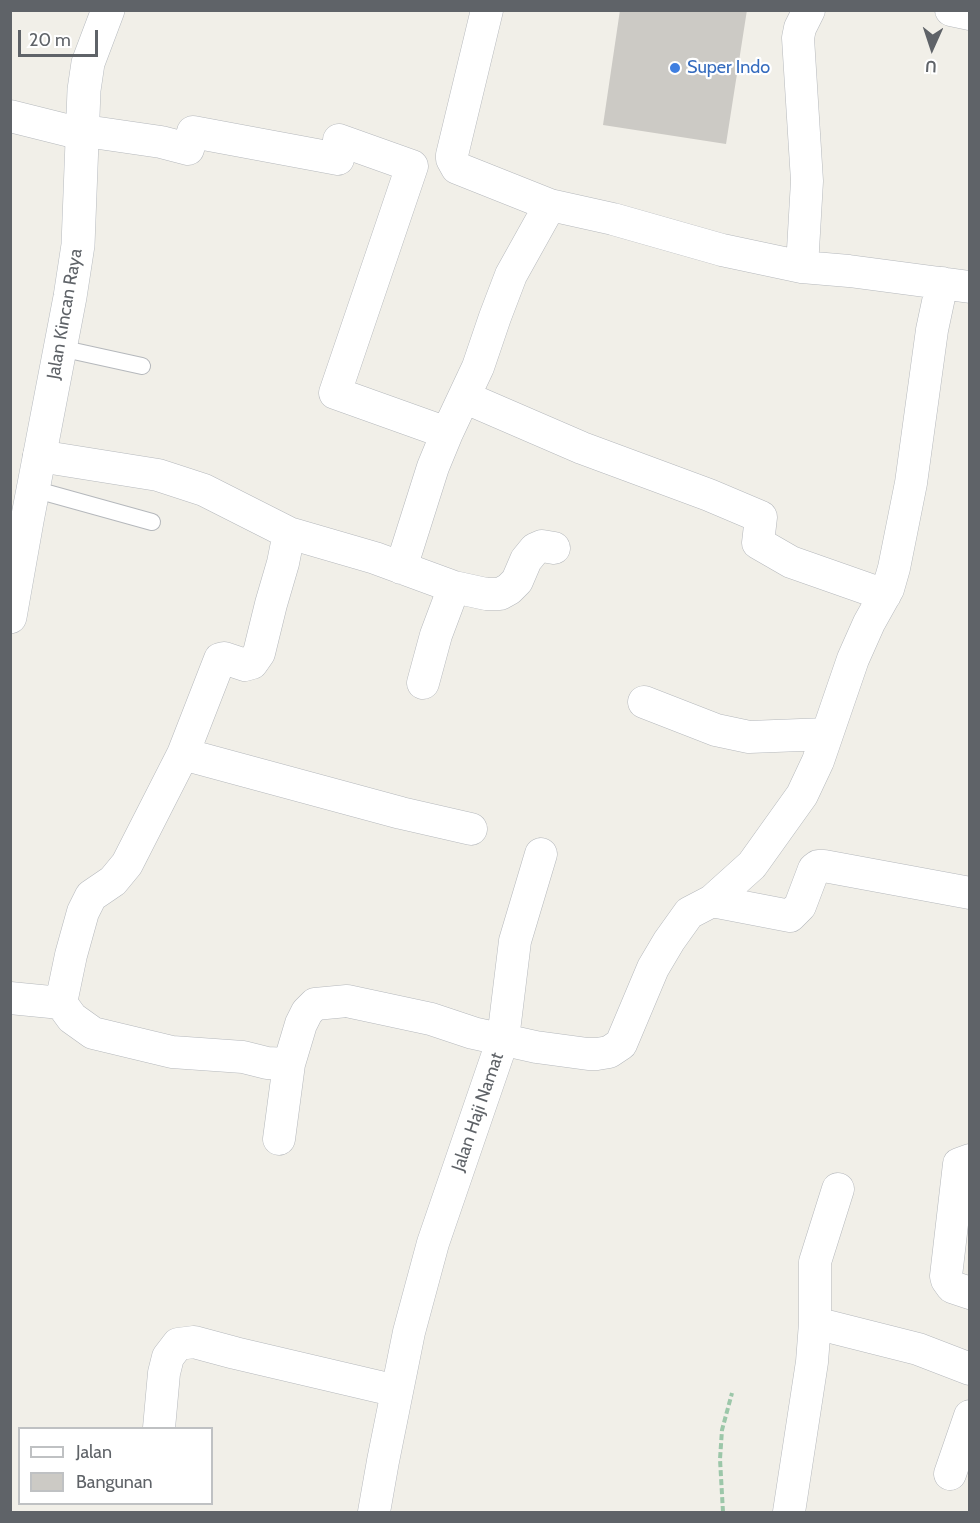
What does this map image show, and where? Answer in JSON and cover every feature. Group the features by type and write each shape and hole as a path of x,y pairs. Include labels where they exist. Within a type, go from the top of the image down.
{"main road":[{"name":"Jalan Kincan Raya","path":"10,617 19,518 33,489 78,245 91,134 84,90 88,63 108,10"}],"street":[{"path":"487,10 452,155 458,168 550,205 613,219 722,250 802,267 956,285"},
{"path":"802,267 807,181 798,38 809,10"},
{"path":"951,10 969,14"},
{"path":"10,116 91,134 162,142 188,149 193,132 338,159 339,140 412,166 335,393 447,433"},
{"path":"401,568 433,467 478,367 511,274 550,205"},
{"name":"Jalan Haji Namat","path":"374,1512 409,1332 433,1243 503,1039 536,1047 588,1054 609,1052 621,1044 653,968 689,913 712,901 752,865 802,795 818,761 860,641 885,595 894,568 911,483 932,330 956,285"},
{"path":"464,397 582,448 709,495 761,517 758,543 791,562 885,595"},
{"path":"39,456 158,475 204,490 289,533 375,558 454,587 486,594 500,594 509,589 534,549 542,546 554,548"},
{"path":"289,533 259,653 252,663 245,665 224,658 220,659 183,754 127,864 114,881 91,896 83,912 61,1003 72,1018 93,1033 172,1052 243,1057 267,1063 289,1064"},
{"path":"423,683 436,635 454,587"},
{"path":"644,702 716,730 749,737 827,734"},
{"path":"183,754 401,813 471,829"},
{"path":"279,1139 289,1064 301,1024 307,1012 315,1004 347,1001 431,1019 473,1033 503,1039 515,941 541,854"},
{"path":"712,901 790,916 800,906 814,869 818,866 969,893"},
{"path":"10,998 61,1003"},
{"path":"969,1161 959,1164 946,1275 952,1287 969,1293"},
{"path":"789,1512 812,1362 815,1323 815,1263 838,1189"},
{"path":"815,1323 918,1348 969,1369"},
{"path":"159,1427 164,1373 168,1357 178,1344 194,1342 397,1391"},
{"path":"950,1474 969,1416"}],"lane":[{"path":"60,348 142,366"},
{"path":"33,489 152,522"}],"path":[{"path":"723,1512 720,1459 722,1430 732,1393"}],"building":[{"name":"Super Indo","path":"620,10 747,10 726,144 603,125"}],"place":[{"name":"Super Indo","path":"675,68"}]}
